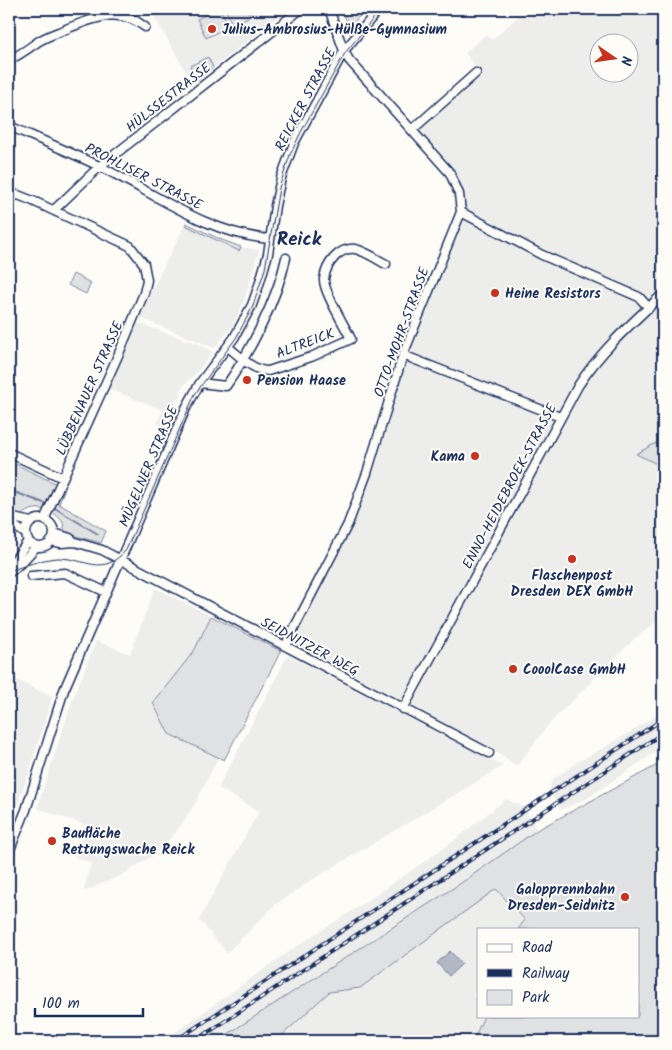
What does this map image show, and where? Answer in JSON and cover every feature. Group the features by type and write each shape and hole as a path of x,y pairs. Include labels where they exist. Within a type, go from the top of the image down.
{"street":[{"name":"HÜLSSESTRASSE","path":"54,210 100,166 301,9"},
{"path":"329,9 344,51 352,64 450,173 459,194 462,212 542,255 639,297 649,308"},
{"name":"REICKER STRASSE","path":"270,239 281,178 289,154 344,51 378,9"},
{"path":"9,60 48,36 102,16 118,15 136,20 145,28"},
{"path":"412,130 476,73"},
{"name":"PROHLISER STRASSE","path":"9,126 100,166 226,231 248,237 270,239"},
{"path":"9,196 18,195 54,210"},
{"name":"LÜBBENAUER STRASSE","path":"44,520 144,293 147,280 144,264 130,246 54,210"},
{"name":"OTTO-MOHR-STRASSE","path":"287,647 288,640 348,524 367,473 403,355 462,212"},
{"path":"200,383 228,347 245,320 259,286 270,239"},
{"name":"ALTREICK","path":"228,347 261,371 268,371 311,357 351,339 330,296 324,279 332,260 337,254 346,250 356,249 386,264"},
{"path":"200,383 226,386 244,360 281,280 286,258"},
{"name":"ENNO-HEIDEBROEK-STRASSE","path":"403,709 560,417 587,372 619,335 663,294"},
{"path":"403,355 560,417"},
{"name":"MÜGELNER STRASSE","path":"9,852 20,828 64,690 186,408 200,383"},
{"path":"9,453 63,478"},
{"path":"9,516 30,522 37,519 44,520 51,525 53,537 45,546 36,547 9,573"},
{"path":"9,522 36,547"},
{"path":"9,568 27,538 26,530 30,522"},
{"name":"SEIDNITZER WEG","path":"53,537 61,543 75,542 102,550 489,753"},
{"path":"31,576 59,572 65,573 106,592"}],"shaded area":[{"name":"Julius-Ambrosius-Hülße-Gymnasium","path":"150,9 288,9 193,84"},
{"path":"526,9 663,9 663,617 633,640 549,724 516,767 504,757 419,709 288,640 348,524 403,355 461,212 450,173 412,130 478,70 465,53 486,34 492,40"},
{"path":"186,223 222,240 241,247 259,250 243,304 233,325 215,348 140,318"},
{"path":"138,323 198,344 213,352 183,386 180,393 182,394 180,398 178,397 166,428 157,423 163,410 109,389"},
{"path":"155,588 211,616 194,651 153,703 169,734 219,757 193,807 177,831 158,852 124,874 83,892 91,863 75,857 85,825 37,808 73,699 96,641 130,654"},
{"path":"288,655 503,766 310,881 276,904 227,953 199,920 259,811 218,788"},
{"path":"9,676 52,697 9,829"},
{"path":"663,711 663,747 586,799 561,810 549,791 552,780 579,761 619,739"},
{"path":"506,799 524,807 537,830 464,881 217,1041 163,1041 291,950 447,846"},
{"path":"496,888 525,920 519,928 477,928 477,989 473,995 477,1000 477,1018 483,1018 473,1041 276,1041 329,992 360,988"},
{"path":"450,951 462,964 449,976 437,963"}],"green space":[{"path":"218,9 221,10 229,26 206,38 197,19"},
{"path":"225,9 247,9 251,16 232,24"},
{"path":"341,9 366,9 350,27"},
{"path":"208,57 213,67 197,80 190,66"},
{"path":"186,223 241,247 239,251 185,225"},
{"path":"73,274 91,283 86,294 68,285"},
{"path":"663,439 663,464 661,466 636,454"},
{"path":"9,461 65,488 59,504 106,531 101,543 65,533 62,521 58,516 47,510 35,509 19,518 9,514"},
{"path":"211,616 281,651 224,760 169,734 153,703 194,651"},
{"path":"663,762 663,1041 473,1041 483,1018 640,1018 640,928 519,928 525,920 496,889 360,988 329,992 276,1041 217,1041 464,881 537,830"}],"waterway":[{"path":"9,490 49,505"},
{"path":"53,507 98,534"}],"tram line":[{"path":"9,571 39,561 58,558 101,565 109,563 126,550 195,394 236,338 253,306 265,269 279,188 290,155 345,53 381,9"}],"railway":[{"path":"175,1041 663,719"},
{"path":"195,1041 663,733"}],"place":[{"name":"Julius-Ambrosius-Hülße-Gymnasium","path":"212,29"},
{"name":"Heine Resistors","path":"495,293"},
{"name":"Pension Haase","path":"247,380"},
{"name":"Kama","path":"475,456"},
{"name":"Flaschenpost Dresden DEX GmbH","path":"572,559"},
{"name":"CooolCase GmbH","path":"513,669"},
{"name":"Baufläche Rettungswache Reick","path":"52,841"},
{"name":"Galopprennbahn Dresden-Seidnitz","path":"625,897"}],"district":[{"name":"Reick","path":"299,238"}]}
